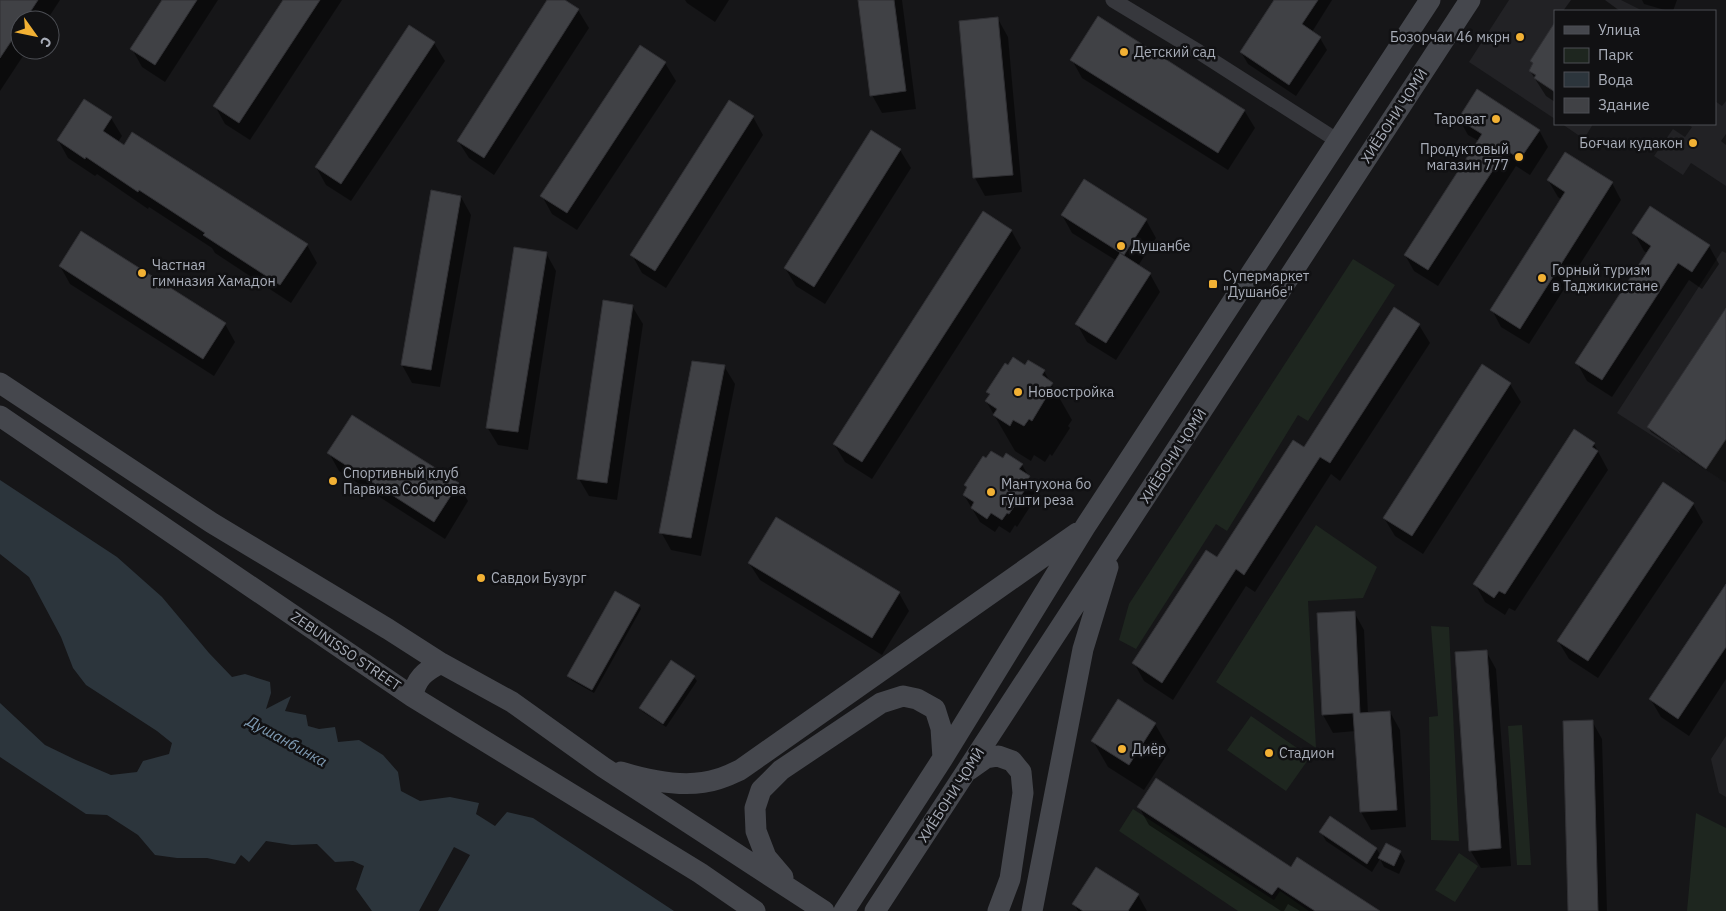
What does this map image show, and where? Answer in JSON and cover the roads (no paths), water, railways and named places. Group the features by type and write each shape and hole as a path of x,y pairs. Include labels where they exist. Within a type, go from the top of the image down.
{"main road":[{"name":"ХИЁБОНИ ҶОМӢ","path":"845,909 943,758 1085,527 1430,0"},
{"name":"ХИЁБОНИ ҶОМӢ","path":"875,911 1470,0"},
{"path":"0,383 212,523 441,663 512,702 603,767 824,911"},
{"name":"ZEBUNISSO STREET","path":"0,416 413,697 700,873 755,911"},
{"path":"603,767 639,777 686,784 717,780 740,770 1085,527"},
{"path":"1032,911 1083,649 1114,546"},
{"path":"413,697 414,688 420,677 429,669 441,663"},
{"path":"795,892 766,857 756,831 755,808 761,790 780,770 881,703 903,696 917,698 935,710 941,728 943,758"},
{"path":"967,771 986,758 998,756 1012,761 1021,772 1023,793 1010,879 998,911"}],"street":[{"path":"1112,0 1199,52 1338,141"}],"water":[{"name":"Душанбинка","path":"0,480 117,557 162,597 209,653 232,677 245,674 270,682 271,693 266,709 291,696 285,711 306,715 308,726 319,729 335,727 338,742 359,740 383,755 398,772 401,791 420,801 450,797 479,803 476,814 495,826 507,812 533,818 674,911 438,911 470,855 454,847 419,911 372,911 356,889 364,866 353,861 335,862 317,844 292,845 266,841 249,862 241,855 235,864 207,858 177,858 155,855 138,835 107,815 86,814 0,757 0,703 45,745 111,775 137,772 143,761 169,754 172,743 157,731 86,685 73,668 61,637 29,577 0,554"}],"place":[{"name":"Бозорчаи 46 мкрн","path":"1520,37"},
{"name":"Детский сад","path":"1124,52"},
{"name":"Тароват","path":"1496,119"},
{"name":"Боғчаи кудакон","path":"1693,143"},
{"name":"Продуктовый магазин 777","path":"1519,157"},
{"name":"Душанбе","path":"1121,246"},
{"name":"Частная гимназия Хамадон","path":"142,273"},
{"name":"Горный туризм в Таджикистане","path":"1542,278"},
{"name":"Супермаркет \"Душанбе\"","path":"1213,284"},
{"name":"Новостройка","path":"1018,392"},
{"name":"Спортивный клуб Парвиза Собирова","path":"333,481"},
{"name":"Мантухона бо гӯшти реза","path":"991,492"},
{"name":"Савдои Бузург","path":"481,578"},
{"name":"Диёр","path":"1122,749"},
{"name":"Стадион","path":"1269,753"}]}
